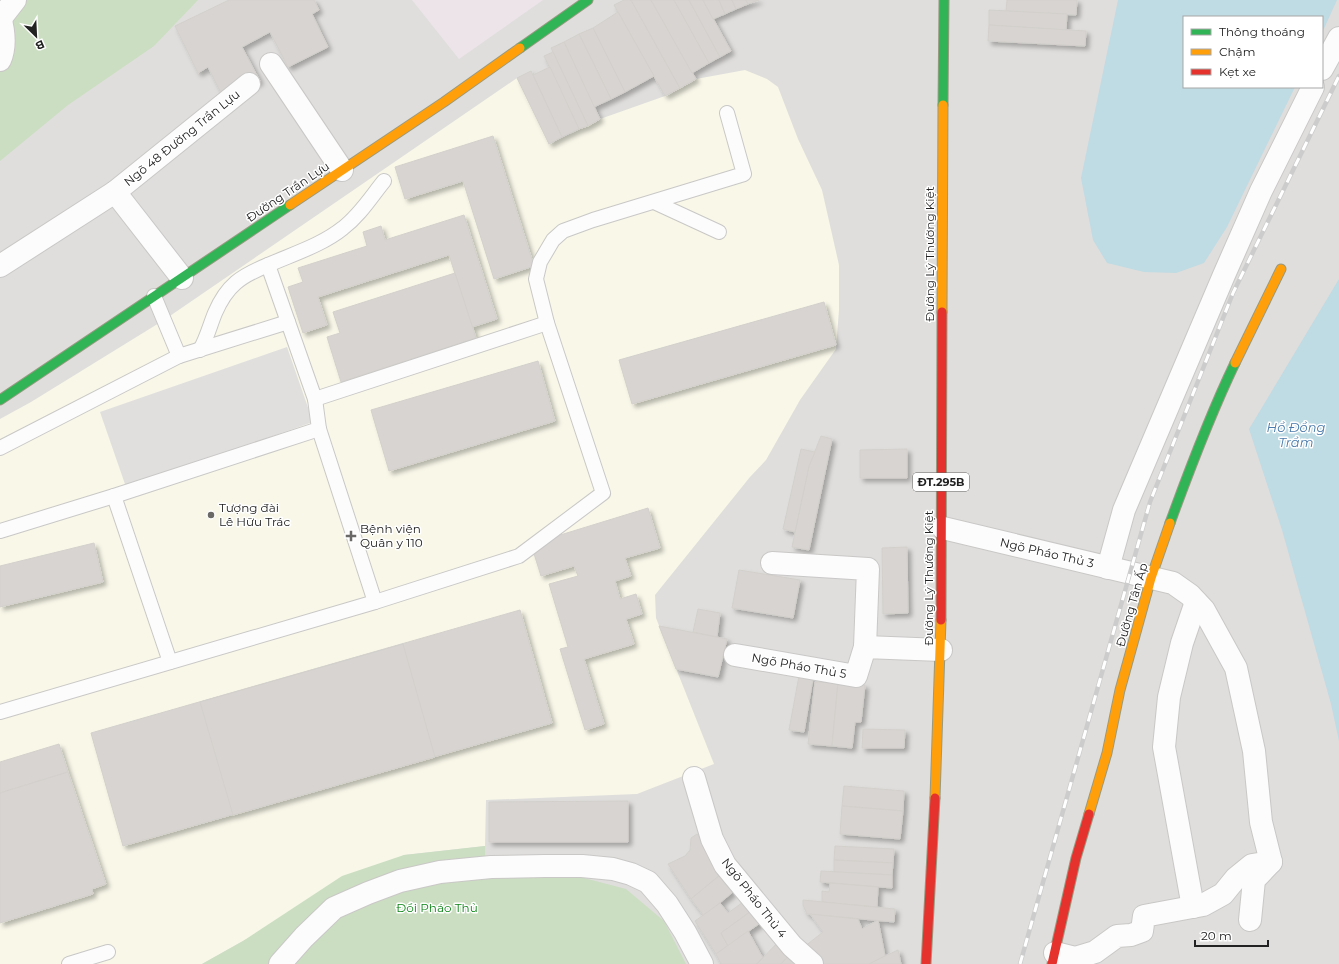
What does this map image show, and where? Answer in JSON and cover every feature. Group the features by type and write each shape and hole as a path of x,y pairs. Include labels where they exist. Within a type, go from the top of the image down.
{"main road":[{"name":"Đường Trần Lựu","path":"0,400 448,99 588,0"},
{"name":"Đường Lý Thường Kiệt","path":"926,964 934,824 941,650 943,528 941,481 944,0"},
{"name":"Đường Tân Ấp","path":"1054,958 1076,858 1107,753 1120,690 1151,578 1190,467 1223,389 1282,269"}],"street":[{"path":"0,60 4,52 4,33 0,18 15,0"},
{"path":"1323,67 1339,38"},
{"path":"271,64 342,170"},
{"name":"Ngõ 48 Đường Trần Lựu","path":"0,266 115,192 249,84"},
{"path":"1108,568 1124,510 1261,191 1312,88"},
{"name":"Ngõ 48 Đường Trần Lựu","path":"115,192 182,278"},
{"name":"Ngõ Pháo Thủ 3","path":"943,528 1108,568 1173,582 1190,595 1204,610 1236,668 1254,751 1261,822 1271,862"},
{"name":"Ngõ Pháo Thủ 5","path":"735,655 856,676 865,647 868,569 772,563"},
{"path":"1193,908 1164,746 1169,697 1182,643 1196,602"},
{"path":"865,647 941,650"},
{"name":"Ngõ Pháo Thủ 4","path":"694,778 712,839 725,865 792,946 812,964"},
{"path":"1054,958 1075,958 1095,952 1117,936 1131,935 1142,931 1144,916 1203,905 1222,894 1236,878 1252,865 1271,862"},
{"path":"1250,920 1254,880 1271,862"},
{"path":"280,964 304,937 334,908 400,881 440,872 491,867 582,866 613,869 631,874 648,882 667,904 685,932 702,964"}],"lane":[{"path":"0,712 375,602 519,556 603,493 547,323 536,279 540,262 553,240 563,231 593,220 744,174 726,113"},
{"path":"200,350 215,312 228,290 248,273 315,244 343,228 370,200 384,181"},
{"path":"654,202 719,232"},
{"path":"268,265 315,399 319,429 375,602"},
{"path":"154,296 179,356"},
{"path":"0,448 179,356 288,322"},
{"path":"315,399 547,323"},
{"path":"0,531 114,496 319,429"},
{"path":"114,496 170,662"},
{"path":"69,964 108,952"}],"shaded area":[{"path":"0,0 1339,0 1339,964 0,964"},
{"path":"412,0 543,0 459,59"},
{"name":"Bệnh viện Quân y 110","path":"745,70 767,79 778,87 798,139 822,190 839,265 839,310 836,349 800,400 766,460 750,477 655,595 656,618 714,764 637,794 486,800 485,846 404,855 202,964 0,964 0,419 31,402 164,320 517,78 549,144 600,119 665,96 696,79"},
{"path":"287,347 313,422 126,487 100,412"}],"green space":[{"path":"0,0 198,0 154,46 68,105 0,161"},
{"name":"Đồi Pháo Thủ","path":"485,846 485,878 584,878 626,889 664,921 686,964 202,964 243,941 342,876 404,855"}],"water":[{"path":"1118,0 1337,0 1323,31 1323,16 1183,16 1183,88 1295,88 1227,227 1204,263 1176,273 1144,272 1107,263 1093,240 1081,178"},
{"name":"Hồ Đồng Trầm","path":"1339,279 1339,741 1331,704 1282,530 1249,429"}],"building":[{"path":"229,0 314,0 319,10 312,14 328,47 288,67 270,32 242,47 260,81 224,99 208,67 198,73 175,26"},
{"path":"624,0 631,0 680,88 665,96 614,5"},
{"path":"631,0 651,0 696,79 680,88"},
{"path":"651,0 674,0 709,63 692,73"},
{"path":"674,0 689,0 720,57 709,63"},
{"path":"689,0 703,0 731,51 720,57"},
{"path":"703,0 719,0 725,14 713,19"},
{"path":"719,0 732,0 736,9 725,14"},
{"path":"732,0 746,0 748,4 736,9"},
{"path":"746,0 759,0 748,4"},
{"path":"1007,0 1077,0 1076,15 1006,11"},
{"path":"989,10 1067,14 1066,30 989,25"},
{"path":"618,12 654,76 625,92 593,28"},
{"path":"989,25 1086,31 1085,46 988,41"},
{"path":"593,28 625,92 611,99 579,34"},
{"path":"579,34 611,99 594,107 564,42"},
{"path":"564,42 600,119 588,126 551,48"},
{"path":"553,52 588,126 579,129 544,56"},
{"path":"550,67 579,129 562,137 533,75"},
{"path":"531,71 562,137 549,144 517,78"},
{"path":"493,136 534,266 494,279 463,181 405,199 395,167"},
{"path":"464,215 497,319 472,327 449,255 318,297 327,325 303,333 288,287 303,282 298,268 367,246 363,232 381,226 385,240"},
{"path":"455,273 476,338 341,382 327,337 340,333 333,312"},
{"path":"824,302 836,345 632,404 619,360"},
{"path":"538,361 555,421 389,471 371,410"},
{"path":"821,436 832,439 809,550 792,547 809,466"},
{"path":"801,449 815,452 809,466 795,532 783,529"},
{"path":"907,449 907,478 860,478 860,450"},
{"path":"648,508 660,548 625,558 631,576 615,581 620,599 636,594 642,614 626,619 634,644 584,659 604,724 585,730 560,649 568,647 549,584 578,576 574,566 541,576 531,544"},
{"path":"94,543 103,582 0,607 0,566"},
{"path":"907,547 908,613 883,614 882,548"},
{"path":"739,570 800,580 793,618 732,608"},
{"path":"698,609 720,613 717,637 693,632"},
{"path":"520,610 552,723 123,846 91,733"},
{"path":"659,626 727,639 718,677 676,669"},
{"path":"403,644 435,757 233,815 200,702"},
{"path":"799,676 813,678 804,732 789,730"},
{"path":"815,682 838,683 832,746 808,744"},
{"path":"838,683 865,685 861,722 855,722 852,748 832,746"},
{"path":"863,729 905,730 904,748 862,748"},
{"path":"59,744 68,772 0,793 0,762"},
{"path":"68,772 106,884 92,889 93,894 0,923 0,793"},
{"path":"844,786 904,791 903,811 842,806"},
{"path":"628,801 628,842 489,842 489,802"},
{"path":"842,806 903,811 900,839 840,834"},
{"path":"697,834 700,838 705,835 709,842 702,845 720,875 691,899 668,864 685,856 690,850 691,838"},
{"path":"835,846 894,849 893,863 834,860"},
{"path":"834,860 893,863 892,875 834,872"},
{"path":"821,871 892,875 892,888 820,882"},
{"path":"720,875 733,892 704,916 691,899"},
{"path":"830,883 878,887 877,907 822,902 822,891 829,892"},
{"path":"746,900 754,909 721,933 728,946 716,954 695,921 720,903 728,913"},
{"path":"803,900 895,909 894,922 807,914 803,905"},
{"path":"754,909 763,921 728,946 721,933"},
{"path":"810,914 858,919 862,929 878,920 885,956 869,964 821,964 804,947 823,932"},
{"path":"748,931 763,958 756,964 721,964 716,954"},
{"path":"781,939 792,952 781,964 757,964"},
{"path":"898,950 901,964 869,964 885,956"},
{"path":"792,952 800,964 781,964"}],"railway":[{"path":"1020,964 1150,502 1233,293 1339,76"}],"traffic: fast":[{"path":"520,48 588,0"},
{"path":"943,105 944,0"},
{"path":"0,400 290,205"},
{"path":"1170,523 1217,402 1235,363"}],"traffic: slow":[{"path":"290,205 444,102 520,48"},
{"path":"942,312 943,105"},
{"path":"1235,363 1281,269"},
{"path":"1089,814 1107,753 1120,690 1151,578 1170,523"},
{"path":"935,798 941,620"}],"traffic: jam":[{"path":"941,620 942,312"},
{"path":"926,964 935,798"},
{"path":"1052,964 1076,858 1089,814"}],"place":[{"name":"Tượng đài Lê Hữu Trác","path":"211,515"},
{"name":"Bệnh viện Quân y 110","path":"351,536"}]}
